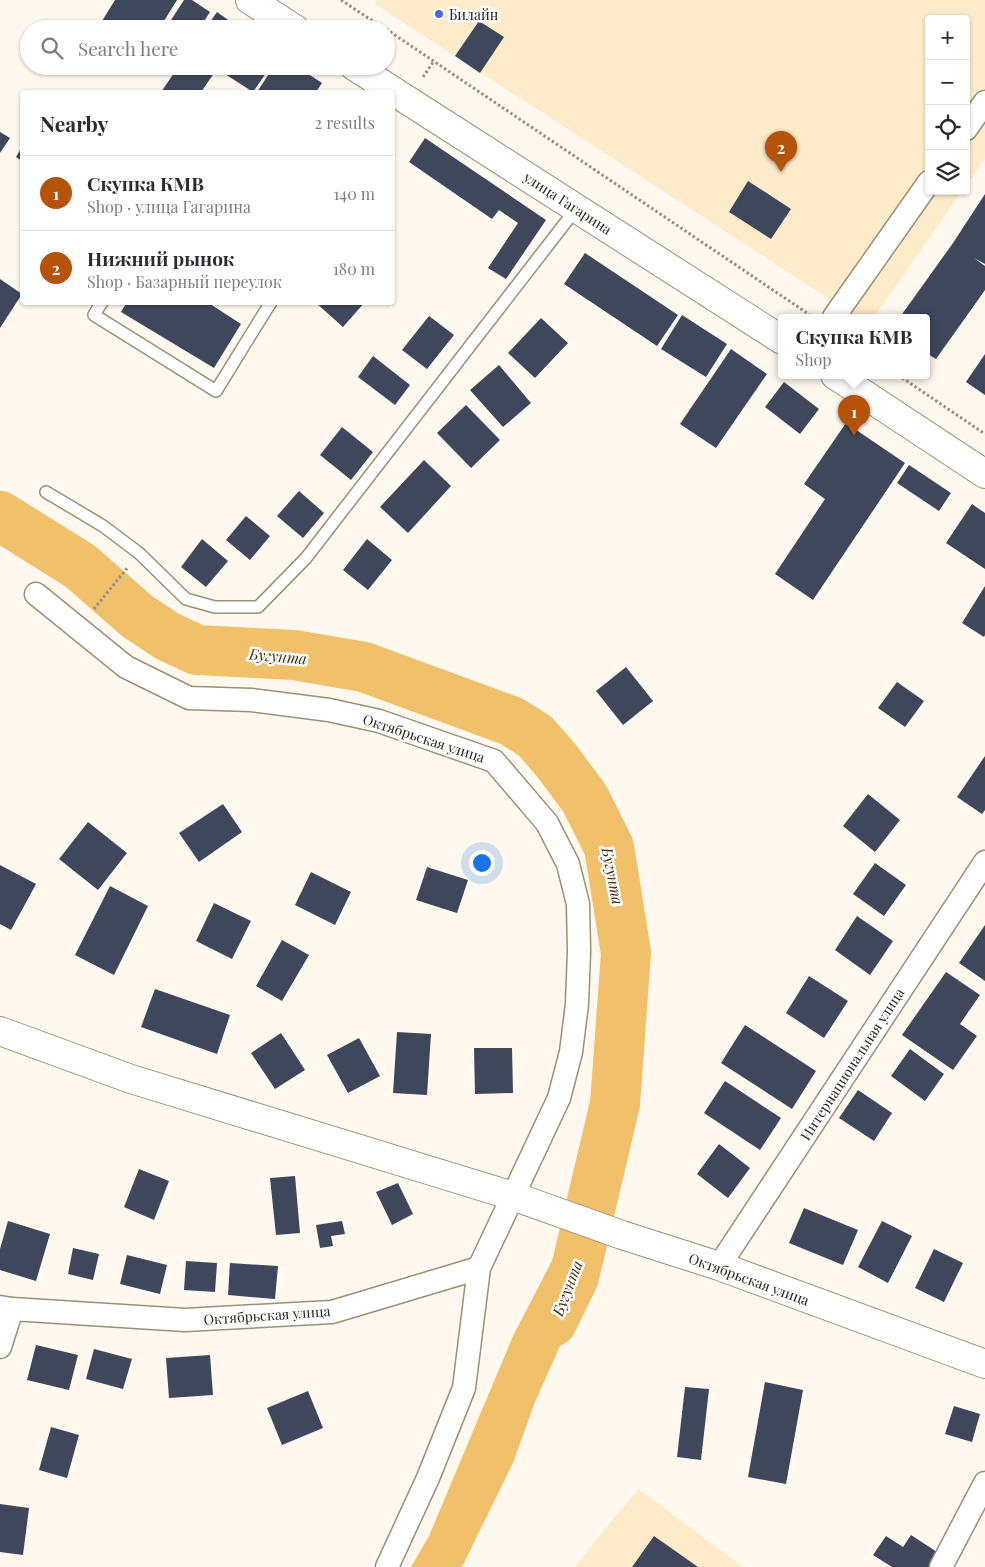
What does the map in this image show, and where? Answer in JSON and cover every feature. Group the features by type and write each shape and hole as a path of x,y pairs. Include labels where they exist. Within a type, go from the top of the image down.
{"main road":[{"path":"250,0 281,20"},
{"name":"улица Гагарина","path":"365,77 386,90"},
{"name":"улица Гагарина","path":"395,96 778,337"},
{"path":"841,379 985,474"},
{"name":"Октябрьская улица","path":"0,1031 131,1079 513,1196 622,1235 719,1266 985,1364"}],"street":[{"path":"970,123 985,102"},
{"path":"836,314 925,188"},
{"name":"Октябрьская улица","path":"6,1308 185,1320 332,1312 480,1268 559,1098 571,1052 577,1004 578,904 568,864 547,823 494,762 379,721 329,710 251,700 189,698 126,667 36,594"},
{"name":"Интернациональная улица","path":"719,1266 985,862"},
{"path":"387,1567 428,1478 464,1388 480,1268"},
{"path":"0,1347 6,1308"},
{"path":"941,1567 985,1483"}],"lane":[{"path":"46,492 103,526 139,553 186,599 215,607 258,608 306,558 576,209"},
{"path":"100,305 94,315 216,391 269,305"}],"path":[{"path":"340,0 372,20"},
{"path":"395,35 809,314"},
{"path":"904,379 985,434"},
{"path":"93,610 132,562"}],"shaded area":[{"path":"377,0 985,0 985,159 970,180 970,15 925,15 925,195 959,195 876,314 852,314 375,4"},
{"path":"639,1489 743,1567 575,1567"}],"water":[{"path":"557,1251 597,1263 535,1402 513,1463 462,1567 411,1567 429,1536 513,1336"}],"building":[{"path":"115,0 177,0 165,20 103,20"},
{"path":"184,0 192,0 210,12 205,20 171,20"},
{"path":"217,12 228,20 211,20"},
{"path":"479,21 504,37 480,73 455,56"},
{"path":"173,75 213,75 202,90 162,90"},
{"path":"226,75 265,75 254,90 250,90"},
{"path":"268,75 310,75 322,83 317,90 258,90"},
{"path":"0,132 10,138 0,153"},
{"path":"425,138 546,220 506,279 488,268 518,223 499,210 492,219 409,162"},
{"path":"20,150 20,160 16,157"},
{"path":"748,181 791,209 771,239 729,212"},
{"path":"985,194 985,264 974,258 985,266 985,290 936,359 930,355 930,314 902,314 953,243"},
{"path":"585,253 678,315 657,346 564,284"},
{"path":"0,279 20,293 20,297 0,328"},
{"path":"125,305 212,305 241,324 214,368 121,312"},
{"path":"318,305 362,305 343,327"},
{"path":"682,315 727,344 706,377 661,349"},
{"path":"429,316 454,335 427,369 402,350"},
{"path":"541,318 568,343 535,378 508,353"},
{"path":"731,349 767,374 716,448 680,424"},
{"path":"985,354 985,395 966,382"},
{"path":"373,356 410,385 395,405 358,377"},
{"path":"499,365 531,403 503,427 470,390"},
{"path":"784,382 819,409 800,434 765,407"},
{"path":"466,405 500,440 471,468 437,433"},
{"path":"846,423 905,463 813,600 775,574 825,499 804,484"},
{"path":"342,427 373,452 351,480 320,455"},
{"path":"424,460 451,486 408,533 380,507"},
{"path":"909,465 951,493 939,511 897,483"},
{"path":"299,491 324,513 303,538 277,516"},
{"path":"972,504 985,513 985,569 946,543"},
{"path":"246,516 270,536 250,560 226,540"},
{"path":"202,539 228,561 206,587 181,567"},
{"path":"367,539 392,560 368,590 343,570"},
{"path":"985,586 985,635 984,637 962,623"},
{"path":"626,667 653,701 623,725 596,691"},
{"path":"897,682 924,701 905,727 878,708"},
{"path":"985,756 985,810 982,814 957,797"},
{"path":"868,794 900,820 875,852 843,826"},
{"path":"223,804 242,832 199,862 179,833"},
{"path":"88,822 127,853 98,890 59,859"},
{"path":"875,863 906,885 884,916 853,894"},
{"path":"0,865 36,884 11,930 0,924"},
{"path":"427,867 468,880 457,913 416,900"},
{"path":"311,872 351,892 335,925 295,905"},
{"path":"110,886 148,906 114,975 75,955"},
{"path":"214,903 251,921 232,959 196,941"},
{"path":"857,916 893,941 870,975 835,950"},
{"path":"985,925 985,981 959,963"},
{"path":"282,940 309,955 282,1001 256,986"},
{"path":"946,972 980,995 960,1024 977,1036 953,1070 902,1035"},
{"path":"809,976 848,1001 824,1038 786,1013"},
{"path":"155,989 230,1015 217,1054 141,1027"},
{"path":"745,1025 816,1071 792,1109 721,1063"},
{"path":"397,1032 431,1034 427,1095 393,1093"},
{"path":"281,1033 305,1070 275,1089 251,1053"},
{"path":"359,1038 380,1076 348,1093 327,1055"},
{"path":"474,1048 512,1048 513,1093 475,1094"},
{"path":"910,1049 944,1074 925,1101 891,1076"},
{"path":"725,1081 781,1118 760,1150 704,1113"},
{"path":"858,1090 892,1113 874,1141 839,1118"},
{"path":"719,1144 750,1168 728,1198 697,1174"},
{"path":"139,1169 169,1181 154,1220 124,1207"},
{"path":"295,1176 300,1233 276,1235 270,1178"},
{"path":"398,1183 413,1214 392,1225 376,1192"},
{"path":"804,1208 858,1230 843,1265 789,1243"},
{"path":"8,1221 50,1234 36,1281 0,1270 0,1249"},
{"path":"342,1221 345,1234 331,1236 333,1246 320,1248 316,1225"},
{"path":"882,1221 912,1236 888,1283 858,1267"},
{"path":"73,1248 99,1254 93,1280 68,1274"},
{"path":"934,1249 963,1263 944,1302 915,1288"},
{"path":"127,1255 167,1265 160,1294 120,1284"},
{"path":"186,1261 217,1263 215,1292 184,1290"},
{"path":"230,1263 278,1266 275,1299 228,1295"},
{"path":"36,1345 78,1355 69,1390 27,1380"},
{"path":"94,1349 132,1359 123,1389 86,1379"},
{"path":"210,1355 213,1395 169,1398 166,1358"},
{"path":"765,1382 803,1390 786,1484 748,1477"},
{"path":"685,1387 709,1389 701,1460 677,1457"},
{"path":"308,1391 323,1428 282,1445 267,1408"},
{"path":"954,1406 980,1414 972,1442 945,1434"},
{"path":"51,1427 79,1435 67,1478 39,1470"},
{"path":"0,1504 29,1508 23,1555 0,1552"},
{"path":"911,1535 940,1554 932,1567 892,1567 873,1555 886,1536 903,1547"},
{"path":"654,1536 698,1567 632,1567"}],"waterway":[{"name":"Бугунта","path":"0,516 80,566 137,616 167,636 197,650 294,655 364,667 511,721 535,736 556,760 585,799 609,847 626,953 615,1104 574,1277 552,1322"}],"place":[{"name":"Билайн","path":"439,14"},
{"name":"Нижний рынок","path":"781,172"},
{"name":"Скупка КМВ","path":"854,436"}]}
